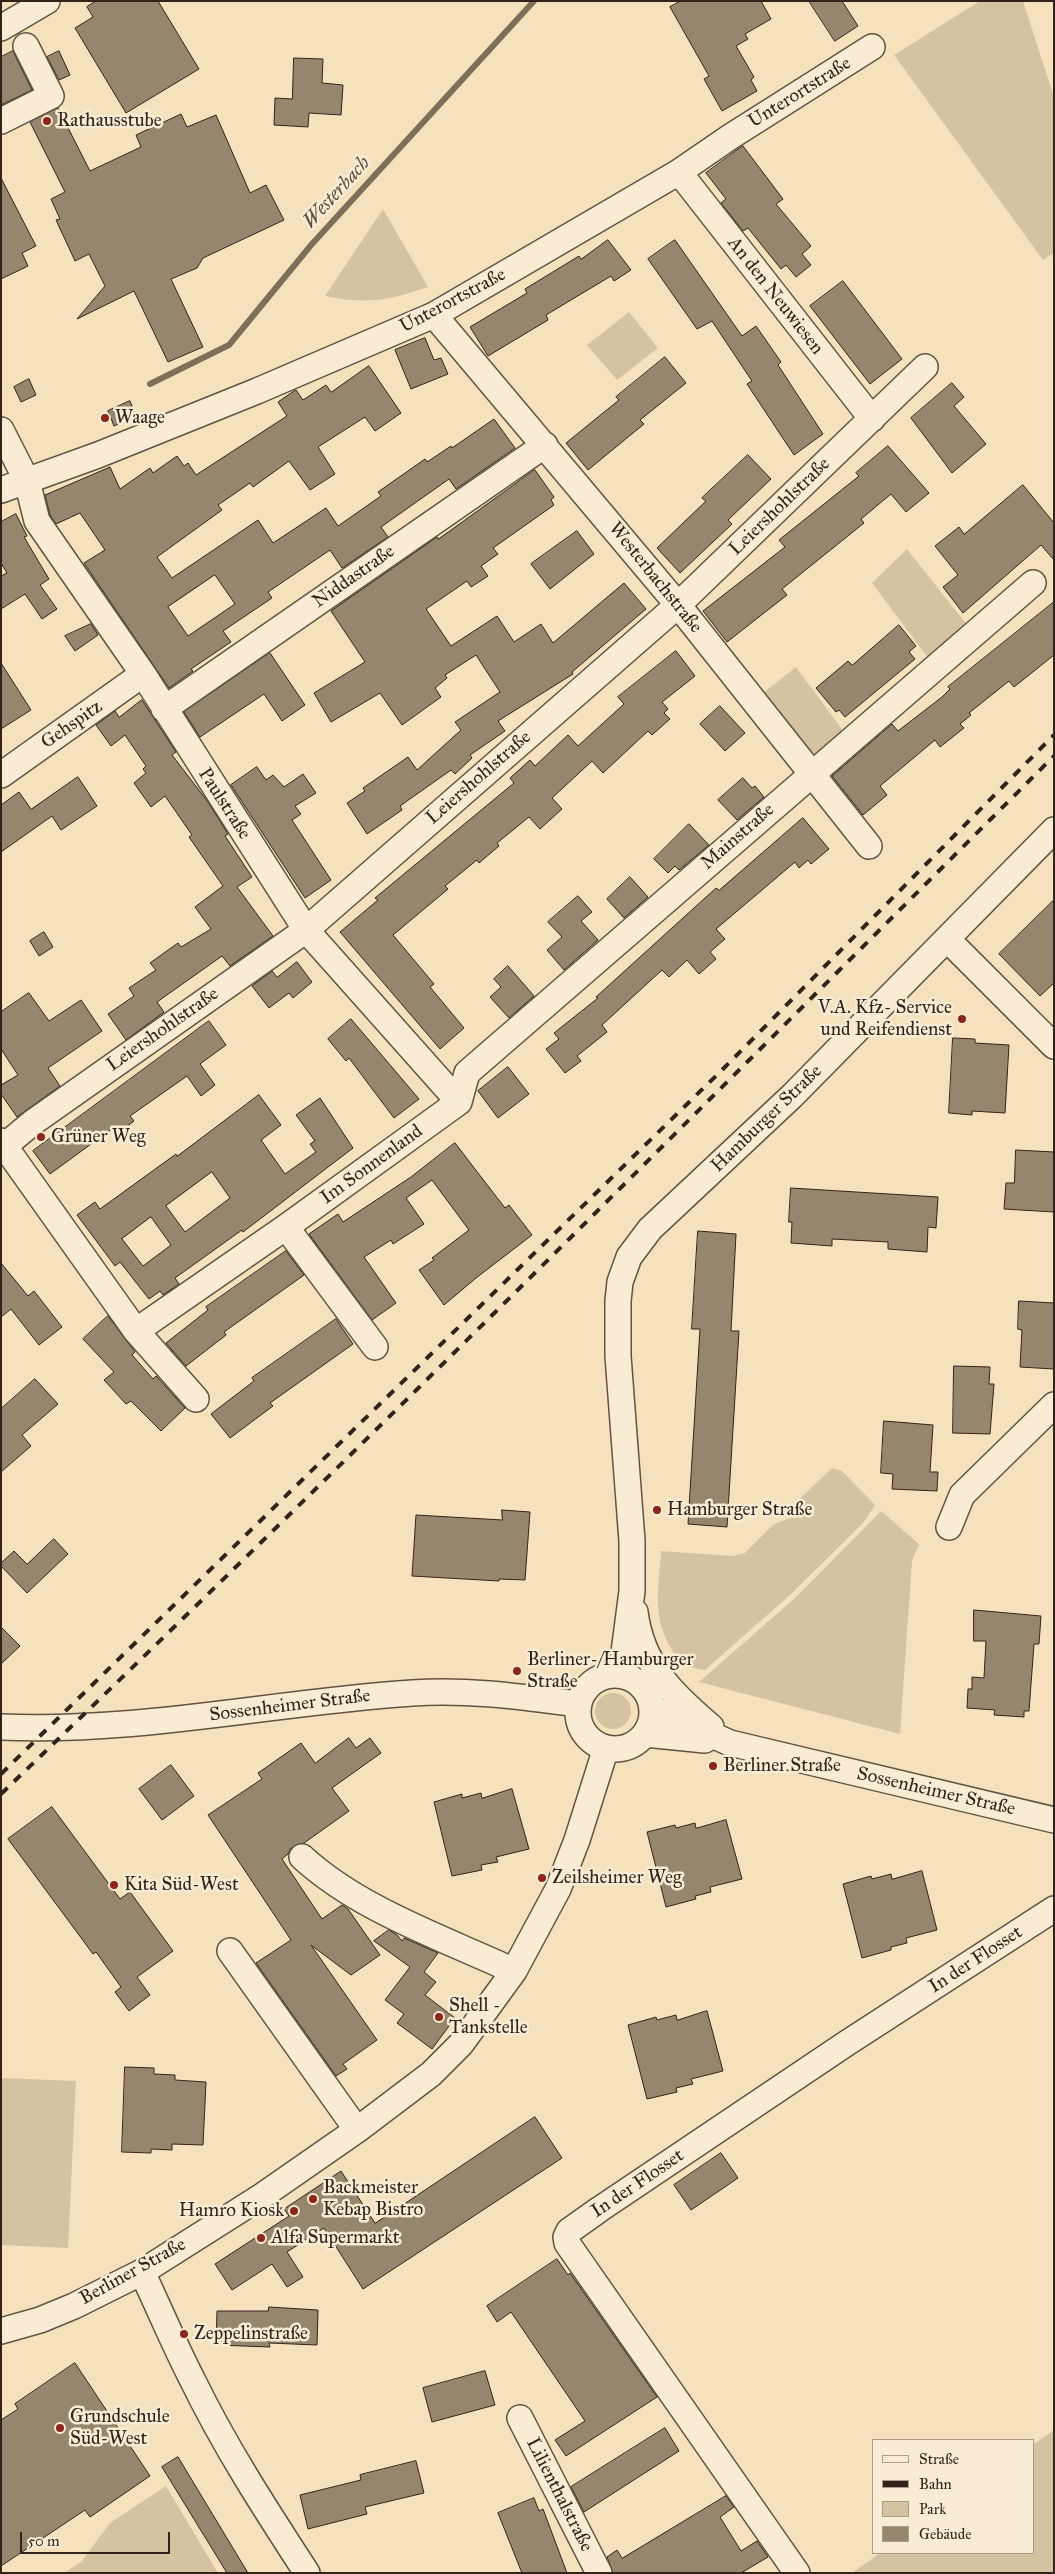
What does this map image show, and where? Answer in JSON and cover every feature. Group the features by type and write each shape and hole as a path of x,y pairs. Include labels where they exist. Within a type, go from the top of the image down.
{"street":[{"path":"1,28 47,1"},
{"path":"1,121 51,96 26,46"},
{"name":"Unterortstraße","path":"1,490 257,391 434,316 679,172 730,137 872,47"},
{"name":"An den Neuwiesen","path":"679,172 872,419"},
{"name":"Westerbachstraße","path":"434,316 545,444 678,605 810,774 869,846"},
{"name":"Leiershohlstraße","path":"2,1146 306,930 678,605 925,367"},
{"name":"Paulstraße","path":"1,430 27,481 36,521 143,674 306,930 459,1102"},
{"name":"Niddastraße","path":"164,709 545,444"},
{"name":"Mainstraße","path":"459,1102 467,1073 810,774 1033,583"},
{"name":"Gehspitz","path":"1,775 143,674"},
{"name":"Hamburger Straße","path":"621,1675 632,1591 632,1541 618,1356 620,1282 629,1257 650,1229 792,1096 948,940 1054,830"},
{"path":"948,940 1054,1046"},
{"name":"Im Sonnenland","path":"136,1331 286,1227 459,1102"},
{"path":"2,1146 136,1331 196,1399"},
{"path":"286,1227 375,1347"},
{"path":"949,1527 962,1494 1054,1405"},
{"path":"632,1591 637,1630 650,1663 675,1695 730,1743"},
{"path":"610,1675 621,1675 633,1679 642,1686 649,1697 652,1718 645,1734 632,1746 615,1750 597,1745 583,1732 578,1714 578,1704 583,1694 594,1681 610,1675"},
{"name":"Sossenheimer Straße","path":"1,1727 100,1727 414,1692 493,1693 578,1704"},
{"name":"Sossenheimer Straße","path":"652,1709 730,1743"},
{"name":"Sossenheimer Straße","path":"645,1734 730,1743 1054,1820"},
{"name":"Berliner Straße","path":"1,2331 40,2320 74,2306 142,2272 262,2196 357,2130 431,2074 461,2044 514,1972 558,1889 577,1840 606,1748"},
{"path":"302,1857 323,1876 387,1912 514,1972"},
{"name":"In der Flosset","path":"797,2573 567,2243 566,2237 570,2231 600,2209 847,2043 1054,1909"},
{"path":"230,1951 357,2130"},
{"path":"142,2272 192,2380 217,2427 252,2488 307,2573"},
{"name":"Lilienthalstraße","path":"520,2418 599,2573"}],"green space":[{"path":"980,1 1023,1 1054,97 1054,253 1043,260 894,55"},
{"path":"383,209 428,287 378,300 366,301 325,296"},
{"path":"629,312 658,348 617,380 587,345"},
{"path":"907,549 967,625 929,659 872,583"},
{"path":"796,667 850,740 810,775 753,701"},
{"path":"832,1468 842,1471 875,1505 863,1523 790,1595 705,1670 683,1666 665,1637 658,1611 661,1551 732,1556 745,1553 774,1524 801,1514 794,1504"},
{"path":"881,1511 919,1544 912,1561 900,1734 699,1682 794,1599"},
{"path":"613,1693 626,1698 631,1711 626,1724 613,1729 600,1724 595,1711 600,1698"},
{"path":"1,2078 76,2081 68,2248 1,2245"},
{"path":"1054,2430 1054,2573 852,2573 879,2554 1035,2554 1035,2443"},
{"path":"166,2486 218,2573 64,2573 81,2562 110,2523"}],"building":[{"path":"96,1 158,1 199,69 126,113 75,28 93,17 87,7"},
{"path":"681,1 761,1 771,19 745,34 748,39 736,46 754,77 751,80 757,91 722,111 704,79 709,76 670,7"},
{"path":"809,1 842,1 858,26 835,41"},
{"path":"13,51 32,90 1,105 1,57"},
{"path":"59,51 70,75 59,80 47,57"},
{"path":"294,58 323,59 322,83 343,85 341,115 309,113 308,127 274,125 275,98 292,99"},
{"path":"58,108 90,171 141,147 136,135 181,114 187,127 216,115 250,193 266,185 284,220 203,258 197,268 171,279 203,347 168,362 134,291 77,319 105,286 89,254 75,261 56,220 60,219 51,199 65,192 30,122"},
{"path":"743,146 783,199 776,204 811,246 802,254 811,265 796,277 786,265 781,269 748,228 743,231 721,203 726,199 706,173"},
{"path":"1,178 36,246 22,253 28,266 1,279"},
{"path":"608,240 631,270 614,281 611,276 546,315 548,320 488,356 470,327 527,293 525,289 579,256 581,259"},
{"path":"675,240 742,336 756,326 781,362 778,365 823,434 794,455 747,384 752,381 712,321 697,329 648,259"},
{"path":"843,281 902,359 870,384 810,306"},
{"path":"425,338 434,360 441,358 448,374 411,389 395,350"},
{"path":"665,357 686,383 640,420 644,424 588,470 566,443 619,400 616,397"},
{"path":"369,366 401,413 375,431 365,417 318,447 335,474 310,490 289,461 253,487 250,483 218,505 222,510 157,557 172,578 258,520 273,543 326,508 338,526 381,496 378,492 425,459 427,462 451,446 452,448 494,419 515,448 456,489 449,479 381,527 388,537 342,568 330,550 268,592 272,598 223,631 231,642 191,669 193,671 169,688 84,563 105,550 80,513 56,524 50,515 45,495 110,467 120,489 150,468 153,473 177,456 184,466 188,463 196,475 287,416 278,402 294,391 296,390 303,400 326,385 331,392","holes":["215,575 235,604 188,636 168,607"]},
{"path":"29,379 36,395 21,402 14,387"},
{"path":"952,383 964,397 954,406 986,444 952,473 911,418"},
{"path":"130,401 136,416 114,426 108,411"},
{"path":"888,446 929,493 906,512 891,494 861,519 864,523 782,589 787,595 727,642 703,611 785,547 779,540 859,476 856,473"},
{"path":"748,455 771,479 728,520 732,524 680,573 657,548 706,501 702,498"},
{"path":"535,470 554,497 551,500 554,505 493,548 498,554 481,566 488,576 471,587 467,581 426,609 451,646 497,616 514,642 541,624 553,643 624,583 646,609 572,672 573,674 498,721 505,731 470,755 472,758 455,774 451,770 400,806 402,810 367,834 347,803 365,791 363,788 408,757 417,770 461,730 455,722 500,692 476,655 445,675 447,678 435,688 441,697 402,725 380,693 331,722 314,693 365,662 331,611 437,537 438,539"},
{"path":"1023,485 1054,523 1054,560 1041,545 963,613 943,587 958,575 935,546 959,527 964,534"},
{"path":"16,514 27,536 24,537 49,579 40,585 57,609 42,619 25,594 1,609 1,576 7,573 1,563 1,522"},
{"path":"577,531 594,554 550,589 531,564"},
{"path":"1054,602 1054,655 1014,687 1009,681 969,713 971,715 960,724 964,728 940,747 935,740 880,786 887,795 863,815 832,776 892,724 898,731 942,697 950,689 948,687"},
{"path":"91,624 98,635 75,651 65,636"},
{"path":"899,625 916,646 909,652 915,659 845,717 839,710 836,712 816,688 848,661 852,665"},
{"path":"676,651 695,676 662,702 668,709 664,713 670,719 652,735 648,731 603,773 592,761 552,798 562,809 540,829 529,817 497,843 499,846 479,863 477,860 445,886 448,889 393,935 434,984 430,987 464,1028 440,1049 340,932 378,900 375,898 514,783 510,778 530,760 535,766 568,735 578,746 624,704 618,697"},
{"path":"270,653 305,705 282,721 264,694 200,737 184,712"},
{"path":"1,663 31,710 1,729"},
{"path":"142,700 176,752 172,755 208,802 228,834 225,836 252,877 237,887 273,936 230,966 222,956 157,1002 164,1012 126,1040 108,1014 134,996 129,988 156,970 150,963 178,943 181,947 211,929 195,907 223,886 189,837 192,835 165,796 151,807 134,783 146,773 143,769 146,766 125,735 111,746 96,725 115,711 119,717"},
{"path":"720,706 745,733 725,751 700,724"},
{"path":"257,767 266,780 273,775 284,787 303,774 316,793 295,806 301,814 292,820 331,880 305,898 231,785"},
{"path":"78,777 97,806 61,830 52,816 1,852 1,805 19,792 31,809"},
{"path":"743,778 752,788 755,786 764,797 737,820 718,800"},
{"path":"803,818 829,849 811,864 808,860 799,868 795,862 716,929 725,939 710,952 716,959 699,974 687,960 669,977 662,970 602,1025 607,1032 577,1056 581,1061 565,1073 546,1049 559,1039 554,1033 598,998 596,997 716,888 719,890"},
{"path":"689,824 709,845 679,870 675,866 668,873 654,859"},
{"path":"630,877 648,897 624,918 607,899"},
{"path":"578,896 592,912 581,921 598,940 564,970 547,950 562,937 548,922"},
{"path":"1054,900 1054,983 1040,996 999,954"},
{"path":"44,932 53,947 39,956 30,941"},
{"path":"297,962 312,982 293,998 289,993 269,1008 252,986 272,971 277,977"},
{"path":"508,966 534,996 509,1018 490,997 501,987 494,979"},
{"path":"29,993 49,1021 81,1000 102,1031 48,1068 60,1086 17,1117 1,1094 1,1085 18,1075 1,1049 1,1012"},
{"path":"351,1019 419,1099 394,1118 349,1058 346,1061 328,1039"},
{"path":"209,1021 226,1045 200,1064 215,1085 201,1096 187,1076 130,1116 134,1121 117,1134 113,1128 50,1174 33,1151"},
{"path":"953,1038 975,1039 975,1043 1009,1045 1005,1113 972,1111 972,1115 949,1113"},
{"path":"508,1067 529,1094 498,1118 478,1091"},
{"path":"259,1095 281,1125 261,1140 285,1174 316,1152 310,1144 315,1141 296,1115 320,1098 353,1148 243,1232 242,1230 175,1278 179,1284 163,1295 160,1291 149,1299 120,1262 115,1266 77,1215 95,1202 100,1209 176,1154 177,1156","holes":["212,1172 230,1198 185,1232 166,1206","151,1217 171,1245 143,1266 122,1239"]},
{"path":"455,1143 505,1208 509,1205 532,1235 444,1305 419,1270 434,1260 432,1258 469,1230 432,1180 406,1198 424,1224 393,1244 391,1240 364,1257 396,1303 372,1320 309,1234 338,1214 343,1222 411,1177"},
{"path":"1016,1150 1054,1152 1054,1212 1004,1209 1006,1183 1014,1183"},
{"path":"791,1188 938,1197 936,1228 928,1227 927,1252 888,1249 888,1242 832,1239 832,1246 791,1243 792,1222 789,1222"},
{"path":"698,1231 736,1234 731,1331 739,1331 727,1527 688,1524 700,1329 692,1329"},
{"path":"286,1251 304,1275 224,1332 226,1335 186,1366 166,1343 208,1310 206,1307"},
{"path":"1,1263 28,1296 34,1291 62,1327 39,1345 11,1309 1,1317"},
{"path":"1019,1301 1054,1303 1054,1369 1020,1367 1022,1330 1018,1329"},
{"path":"108,1316 135,1352 132,1355 153,1379 156,1376 185,1408 161,1431 131,1401 126,1404 104,1380 114,1372 83,1339"},
{"path":"336,1319 353,1344 270,1403 273,1406 230,1438 211,1414 254,1381 252,1378"},
{"path":"954,1366 990,1367 989,1384 994,1384 990,1434 953,1433"},
{"path":"35,1379 58,1404 22,1435 31,1446 1,1472 1,1409"},
{"path":"884,1421 933,1425 930,1472 938,1472 937,1491 892,1489 893,1474 881,1473"},
{"path":"502,1510 530,1512 525,1580 499,1579 499,1581 412,1576 416,1515 502,1520"},
{"path":"54,1539 68,1554 27,1593 1,1566 1,1563 14,1551 27,1564"},
{"path":"974,1610 1041,1616 1039,1644 1034,1644 1029,1711 1024,1711 1024,1717 994,1715 995,1710 967,1708 968,1689 972,1689 972,1677 984,1678 986,1641 974,1641"},
{"path":"1,1627 20,1646 1,1664"},
{"path":"349,1738 356,1748 370,1738 381,1753 332,1788 349,1811 304,1843 291,1848 282,1859 322,1919 342,1905 348,1909 380,1955 351,1975 311,1945 377,2040 343,2064 347,2069 336,2076 256,1963 291,1940 208,1815 262,1779 258,1773 301,1743 315,1763"},
{"path":"171,1765 194,1796 162,1820 139,1789"},
{"path":"512,1789 529,1849 496,1857 498,1862 481,1865 482,1870 452,1876 434,1802 462,1794 462,1798 481,1793 482,1798"},
{"path":"52,1807 120,1899 130,1892 173,1951 137,1977 150,1995 129,2011 115,1992 121,1987 96,1952 93,1954 8,1839"},
{"path":"726,1820 742,1879 710,1887 711,1892 695,1896 696,1899 666,1907 647,1832 675,1825 676,1828 695,1823 696,1828"},
{"path":"922,1871 937,1930 906,1938 907,1943 891,1947 891,1950 862,1958 843,1884 871,1876 872,1879 891,1874 892,1879"},
{"path":"389,1930 402,1941 404,1938 438,1953 424,1972 436,1982 425,1995 455,2018 432,2049 397,2023 404,2014 385,2000 410,1967 374,1941"},
{"path":"707,2011 723,2071 691,2079 693,2084 676,2088 677,2092 647,2099 628,2025 656,2017 657,2020 676,2015 677,2020"},
{"path":"125,2067 154,2068 154,2074 175,2075 175,2080 206,2082 203,2145 172,2144 172,2150 151,2149 151,2153 122,2152"},
{"path":"535,2117 562,2158 363,2289 324,2228 287,2252 303,2277 287,2287 272,2264 232,2290 215,2264 289,2216 284,2209 341,2171 375,2223"},
{"path":"721,2153 738,2178 691,2210 674,2185"},
{"path":"557,2259 568,2275 570,2273 657,2397 566,2456 555,2440 585,2421 511,2312 497,2322 487,2306"},
{"path":"269,2307 318,2310 317,2345 269,2343 270,2347 216,2345 217,2311 268,2311"},
{"name":"Grundschule Süd-West","path":"75,2363 150,2476 90,2517 85,2510 1,2566 1,2420 18,2409 15,2404"},
{"path":"485,2371 495,2405 432,2422 423,2388"},
{"path":"665,2428 679,2451 584,2512 571,2487"},
{"path":"178,2457 248,2573 227,2573 162,2467"},
{"path":"416,2461 424,2493 365,2507 367,2514 308,2529 300,2495 361,2480 360,2475"},
{"path":"726,2496 734,2507 720,2517 741,2551 757,2541 768,2557 741,2573 613,2573 607,2557 617,2550 622,2558"},
{"path":"534,2498 539,2511 543,2509 567,2573 522,2573 498,2513"}],"waterway":[{"name":"Westerbach","path":"150,384 229,345 312,244 534,1"}],"railway":[{"path":"1,1774 723,1069 1054,735"},
{"path":"1,1794 399,1407 1054,756"}],"place":[{"name":"Rathausstube","path":"47,121"},
{"name":"Waage","path":"105,418"},
{"name":"V.A. Kfz- Service und Reifendienst","path":"962,1019"},
{"name":"Grüner Weg","path":"41,1137"},
{"name":"Hamburger Straße","path":"657,1510"},
{"name":"Berliner-/Hamburger Straße","path":"517,1671"},
{"name":"Berliner Straße","path":"713,1766"},
{"name":"Zeilsheimer Weg","path":"542,1878"},
{"name":"Kita Süd-West","path":"114,1885"},
{"name":"Shell - Tankstelle","path":"439,2017"},
{"name":"Backmeister Kebap Bistro","path":"313,2199"},
{"name":"Hamro Kiosk","path":"294,2211"},
{"name":"Alfa Supermarkt","path":"261,2238"},
{"name":"Zeppelinstraße","path":"184,2334"},
{"name":"Grundschule Süd-West","path":"60,2428"}]}
